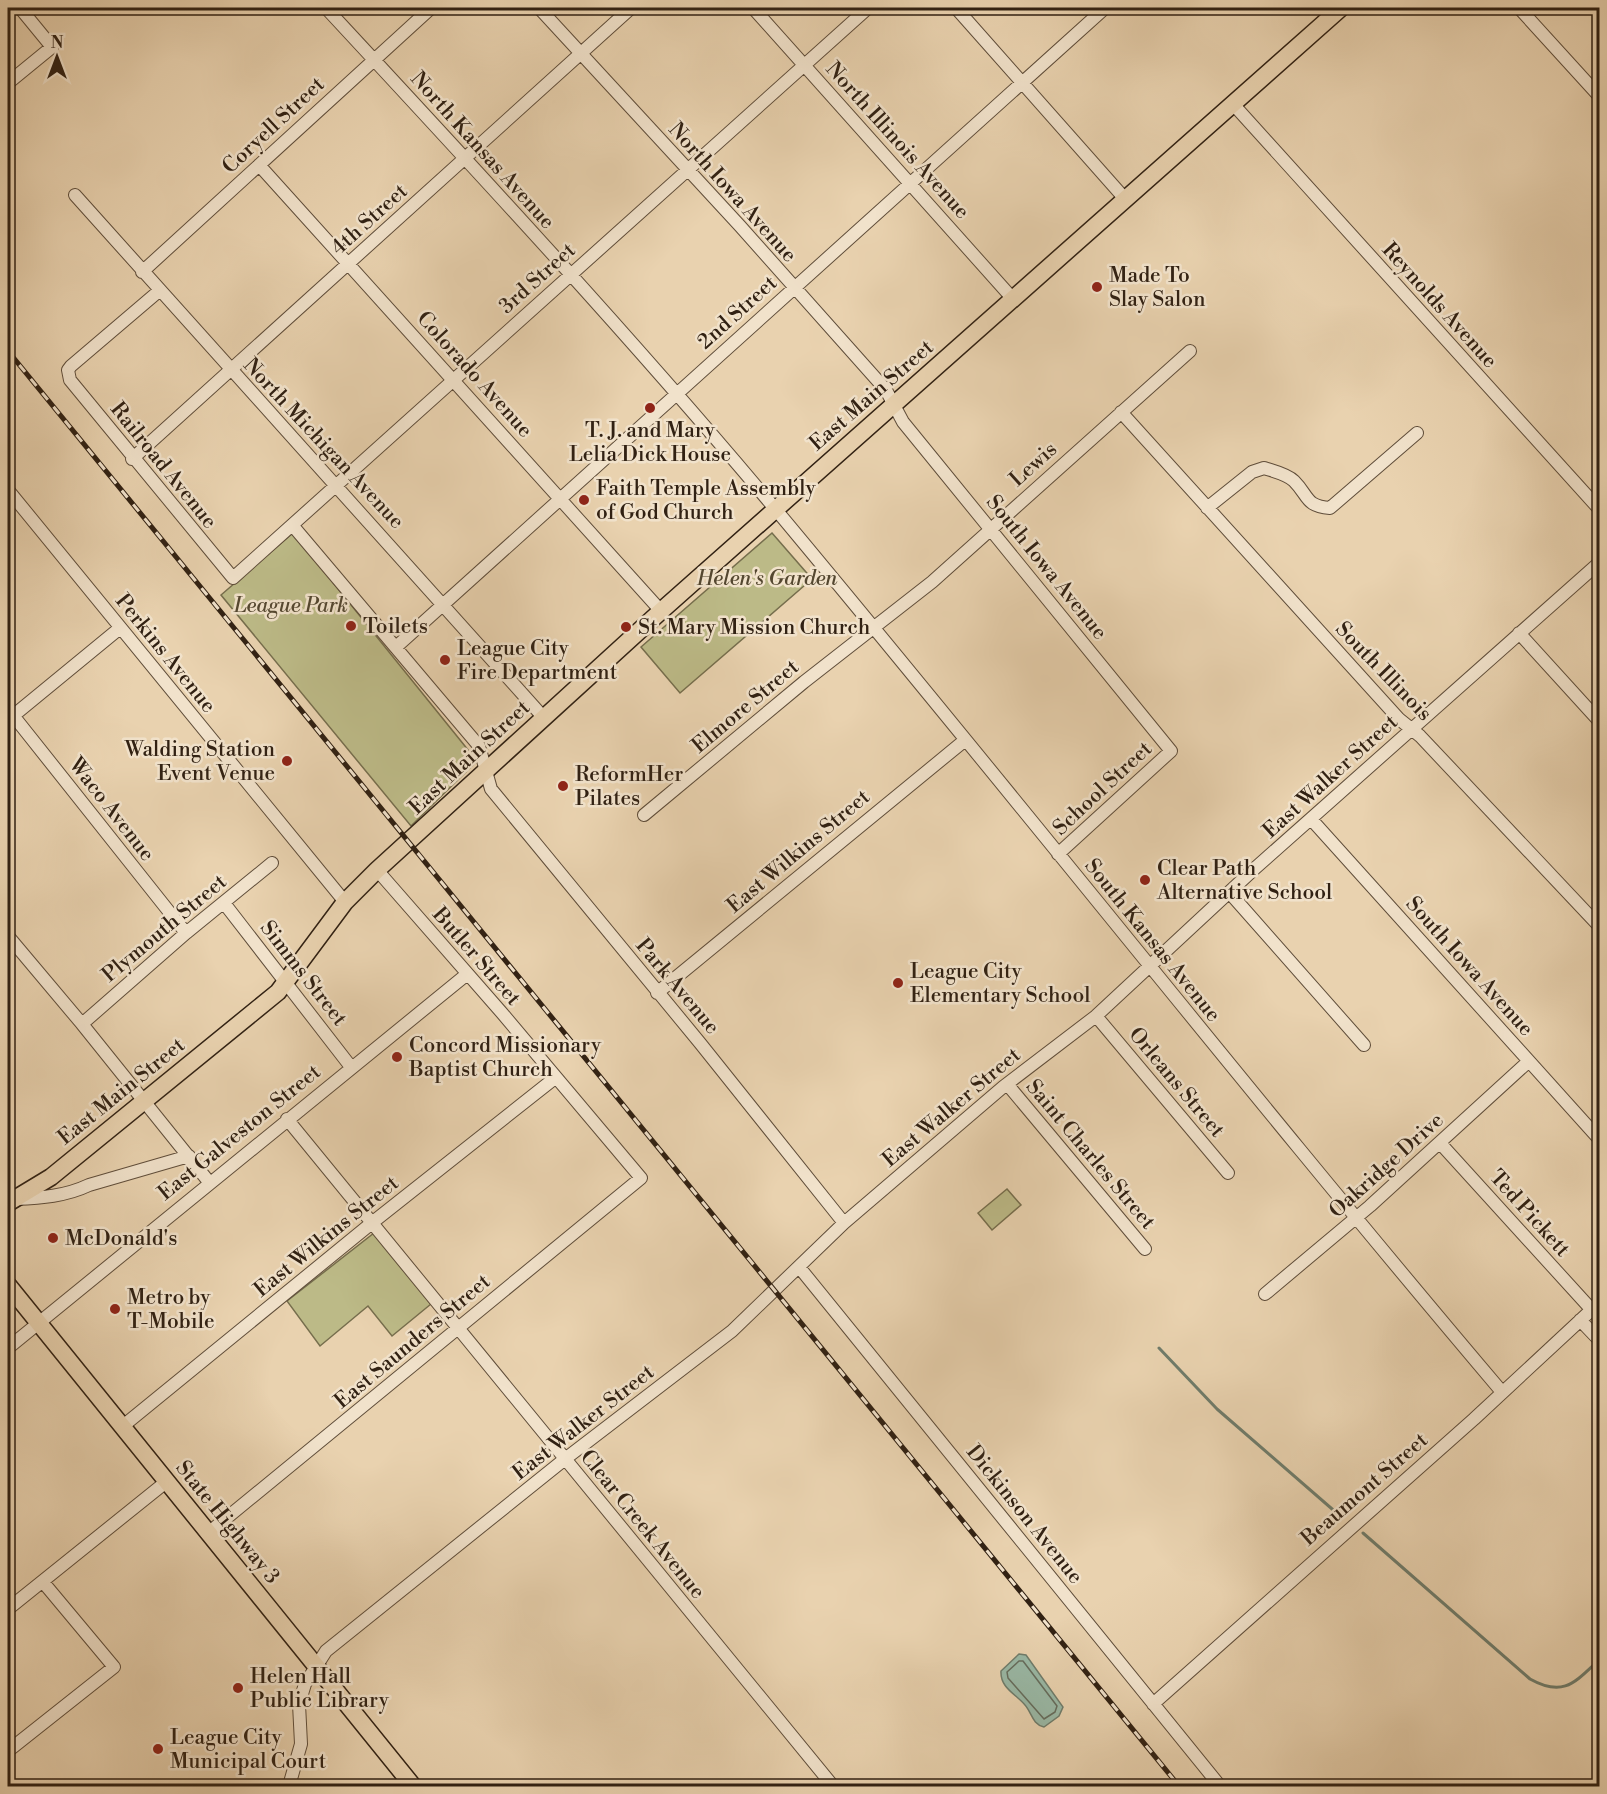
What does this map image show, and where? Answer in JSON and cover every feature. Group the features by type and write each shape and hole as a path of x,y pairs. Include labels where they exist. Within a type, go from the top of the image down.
{"main road":[{"name":"East Main Street","path":"11,1201 51,1177 288,982 345,902 377,870 661,611 1341,8"},
{"name":"State Highway 3","path":"8,1285 413,1786"}],"street":[{"path":"8,83 52,47 20,8"},
{"name":"North Kansas Avenue","path":"326,8 465,158 776,509"},
{"name":"Coryell Street","path":"142,272 431,8"},
{"name":"North Iowa Avenue","path":"539,8 886,390 894,406"},
{"name":"4th Street","path":"132,459 631,8"},
{"name":"North Illinois Avenue","path":"753,8 1013,299"},
{"name":"3rd Street","path":"232,578 338,486 569,275 868,8"},
{"path":"957,8 1125,200"},
{"name":"2nd Street","path":"396,648 1105,8"},
{"path":"1519,8 1599,97"},
{"name":"Reynolds Avenue","path":"1233,104 1251,127 1599,510"},
{"name":"Colorado Avenue","path":"259,165 661,611"},
{"name":"North Michigan Avenue","path":"75,195 159,291 444,603 544,718"},
{"name":"Railroad Avenue","path":"159,291 71,366 68,374 70,380 132,459 232,578"},
{"name":"Lewis","path":"872,628 932,582 1190,351"},
{"name":"South Iowa Avenue","path":"894,406 903,422 1171,751"},
{"name":"South Illinois","path":"1121,412 1411,730 1420,736 1599,927"},
{"path":"1207,508 1252,472 1264,468 1292,479 1309,502 1317,507 1330,508 1417,433"},
{"name":"Perkins Avenue","path":"8,490 345,902"},
{"name":"South Kansas Avenue","path":"776,509 1355,1218 1502,1392"},
{"name":"Park Avenue","path":"293,526 479,746 491,789 700,1043 844,1223"},
{"name":"East Walker Street","path":"289,1786 301,1744 299,1704 305,1684 326,1651 565,1459 732,1331 844,1223 1007,1084 1096,1016 1229,892 1599,562"},
{"path":"9,715 120,628"},
{"name":"Elmore Street","path":"644,815 872,628"},
{"path":"1520,633 1599,722"},
{"name":"Waco Avenue","path":"9,715 186,933"},
{"name":"East Wilkins Street","path":"657,993 964,741"},
{"name":"School Street","path":"1058,854 1171,751"},
{"name":"South Iowa Avenue","path":"1311,819 1599,1140"},
{"name":"Plymouth Street","path":"82,1024 186,933 273,863"},
{"name":"Butler Street","path":"377,870 466,975 502,1013 641,1178"},
{"path":"1229,892 1364,1045"},
{"name":"Simms Street","path":"224,903 288,982 351,1067"},
{"path":"8,936 209,1182"},
{"name":"East Galveston Street","path":"8,1348 466,975"},
{"name":"Orleans Street","path":"1096,1016 1228,1173"},
{"name":"Oakridge Drive","path":"1265,1294 1355,1218 1529,1062"},
{"name":"East Wilkins Street","path":"123,1426 373,1222 555,1078"},
{"name":"Saint Charles Street","path":"1007,1084 1145,1249"},
{"name":"Clear Creek Avenue","path":"287,1119 833,1786"},
{"name":"Ted Pickett","path":"1440,1143 1595,1305"},
{"path":"11,1201 44,1198 77,1191 89,1185 189,1156"},
{"name":"East Saunders Street","path":"207,1534 641,1178"},
{"name":"Dickinson Avenue","path":"799,1267 1220,1786"},
{"name":"Beaumont Street","path":"1153,1704 1502,1392 1595,1305"},
{"path":"1580,1320 1599,1341"},
{"path":"8,1609 166,1482"},
{"path":"8,1751 114,1667 43,1582"}],"green space":[{"name":"League Park","path":"293,533 477,761 411,826 221,595"},
{"name":"Helen's Garden","path":"772,533 812,579 680,693 641,647"},
{"path":"1007,1189 1021,1205 992,1230 978,1213"},
{"path":"374,1233 431,1304 392,1336 368,1306 320,1346 287,1301"}],"water":[{"path":"1019,1654 1026,1655 1063,1707 1059,1716 1044,1727 1035,1721 1025,1705 1009,1690 1001,1677 1001,1671"}],"waterway":[{"path":"1159,1348 1217,1409 1339,1515"},
{"path":"1363,1533 1530,1679 1552,1687 1568,1685 1600,1659"}],"railway":[{"path":"8,351 1179,1786"}],"place":[{"name":"Made To Slay Salon","path":"1097,287"},
{"name":"T. J. and Mary Lelia Dick House","path":"650,408"},
{"name":"Faith Temple Assembly of God Church","path":"584,500"},
{"name":"Toilets","path":"351,626"},
{"name":"St. Mary Mission Church","path":"626,627"},
{"name":"League City Fire Department","path":"445,660"},
{"name":"Walding Station Event Venue","path":"287,761"},
{"name":"ReformHer Pilates","path":"563,786"},
{"name":"Clear Path Alternative School","path":"1145,880"},
{"name":"League City Elementary School","path":"898,983"},
{"name":"Concord Missionary Baptist Church","path":"397,1057"},
{"name":"McDonald's","path":"53,1238"},
{"name":"Metro by T-Mobile","path":"115,1309"},
{"name":"Helen Hall Public Library","path":"238,1688"},
{"name":"League City Municipal Court","path":"158,1749"}]}
